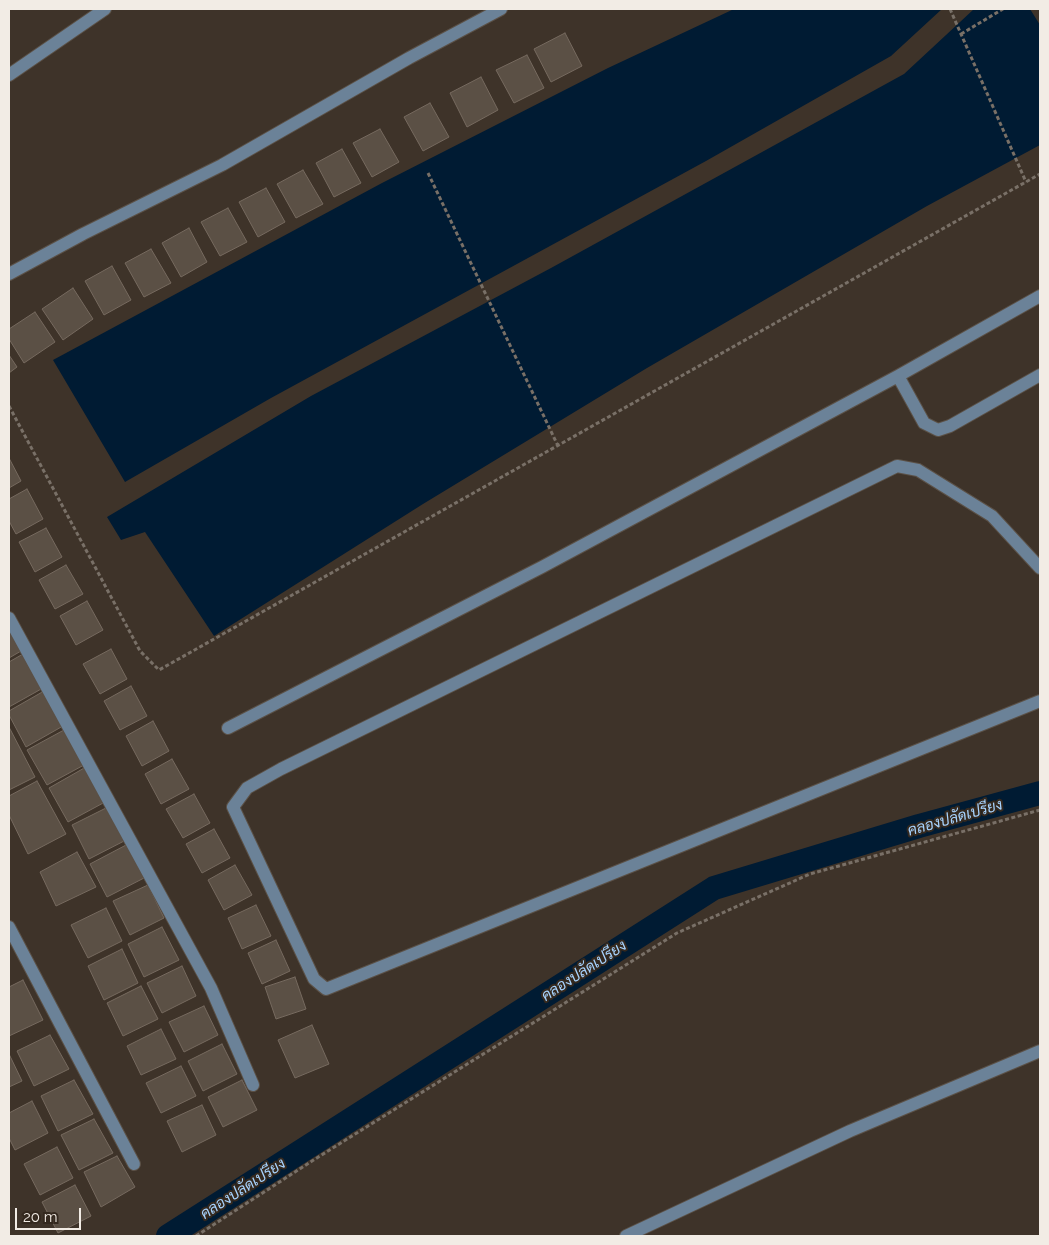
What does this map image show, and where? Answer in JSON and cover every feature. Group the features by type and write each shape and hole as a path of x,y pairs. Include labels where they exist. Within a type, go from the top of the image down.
{"street":[{"path":"9,75 105,9"},
{"path":"9,274 83,234 222,165 409,58 501,9"},
{"path":"228,728 542,567 898,376 1040,296"},
{"path":"898,376 924,423 938,430 950,426 1040,375"},
{"path":"1040,568 992,516 918,470 897,466 282,769 247,788 234,807 314,979 326,989 1040,701"},
{"path":"9,618 211,988 253,1085"},
{"path":"9,927 134,1164"},
{"path":"626,1236 850,1131 1040,1051"}],"path":[{"path":"950,9 1026,182"},
{"path":"961,34 1003,9"},
{"path":"428,173 558,446"},
{"path":"9,406 140,651 159,670 1040,174"},
{"path":"196,1236 320,1155 677,933 810,874 1040,810"}],"water":[{"path":"734,9 942,9 891,56 706,161 271,398 125,482 53,360 382,183 608,68"},
{"path":"974,9 1030,9 1040,25 1040,145 927,206 647,368 423,504 214,636 145,532 121,540 107,517 311,396 551,268 904,74"}],"building":[{"path":"565,33 582,66 551,82 534,49"},
{"path":"527,55 544,88 514,103 496,70"},
{"path":"481,77 498,110 467,127 450,93"},
{"path":"430,103 449,137 423,151 404,117"},
{"path":"380,129 399,162 372,177 353,143"},
{"path":"342,149 361,183 334,197 316,163"},
{"path":"303,170 323,204 296,218 277,184"},
{"path":"266,188 285,222 258,237 239,202"},
{"path":"228,208 247,242 220,256 201,222"},
{"path":"189,228 207,262 181,277 162,243"},
{"path":"151,249 171,283 144,297 125,263"},
{"path":"112,266 131,300 104,315 85,281"},
{"path":"73,288 93,319 63,340 42,309"},
{"path":"35,312 55,342 24,363 9,339 9,329"},
{"path":"9,355 17,367 9,373"},
{"path":"9,458 21,481 9,488"},
{"path":"27,489 43,519 16,534 9,521 9,499"},
{"path":"46,528 62,557 35,572 19,542"},
{"path":"66,565 83,594 55,609 39,580"},
{"path":"87,601 103,630 76,645 60,616"},
{"path":"9,629 21,651 9,658"},
{"path":"111,649 127,679 100,694 83,664"},
{"path":"23,654 43,688 9,707 9,662"},
{"path":"131,686 147,716 120,730 104,701"},
{"path":"44,691 63,726 26,747 9,715 9,711"},
{"path":"153,721 169,751 142,766 126,736"},
{"path":"9,727 35,777 9,790"},
{"path":"64,730 84,765 47,785 27,750"},
{"path":"172,759 189,789 161,804 145,774"},
{"path":"86,767 105,802 68,822 49,788"},
{"path":"37,781 66,834 28,854 9,815 9,796"},
{"path":"194,794 210,823 183,838 166,809"},
{"path":"110,806 128,839 89,859 72,825"},
{"path":"214,829 230,858 202,873 186,844"},
{"path":"128,844 146,877 107,897 90,864"},
{"path":"77,852 96,887 56,906 40,872"},
{"path":"235,865 252,895 224,910 208,880"},
{"path":"148,885 164,918 130,935 113,901"},
{"path":"256,905 271,936 242,949 228,918"},
{"path":"106,908 122,941 88,958 71,925"},
{"path":"162,927 179,960 144,977 128,944"},
{"path":"276,940 290,971 262,984 248,953"},
{"path":"122,949 138,983 104,1000 88,966"},
{"path":"182,966 196,996 162,1013 147,983"},
{"path":"295,977 306,1009 276,1019 265,987"},
{"path":"23,980 43,1020 9,1036 9,987"},
{"path":"141,986 158,1019 123,1036 107,1003"},
{"path":"204,1006 218,1035 184,1052 169,1022"},
{"path":"312,1025 329,1064 295,1078 278,1040"},
{"path":"161,1029 176,1059 141,1075 127,1046"},
{"path":"50,1035 69,1069 34,1086 17,1051"},
{"path":"222,1044 237,1074 203,1091 188,1061"},
{"path":"9,1054 22,1081 9,1087"},
{"path":"181,1066 196,1096 161,1113 146,1083"},
{"path":"74,1080 93,1114 58,1131 41,1096"},
{"path":"242,1080 257,1110 223,1127 208,1097"},
{"path":"32,1101 48,1133 15,1150 9,1138 9,1113"},
{"path":"202,1105 216,1135 182,1152 167,1121"},
{"path":"94,1119 113,1153 79,1170 61,1135"},
{"path":"57,1147 73,1178 40,1195 24,1164"},
{"path":"117,1156 135,1187 101,1207 84,1172"},
{"path":"75,1185 91,1216 58,1233 42,1202"}],"waterway":[{"name":"คลองปลัดเปรียง","path":"168,1236 714,888 919,826 1040,793"}]}
